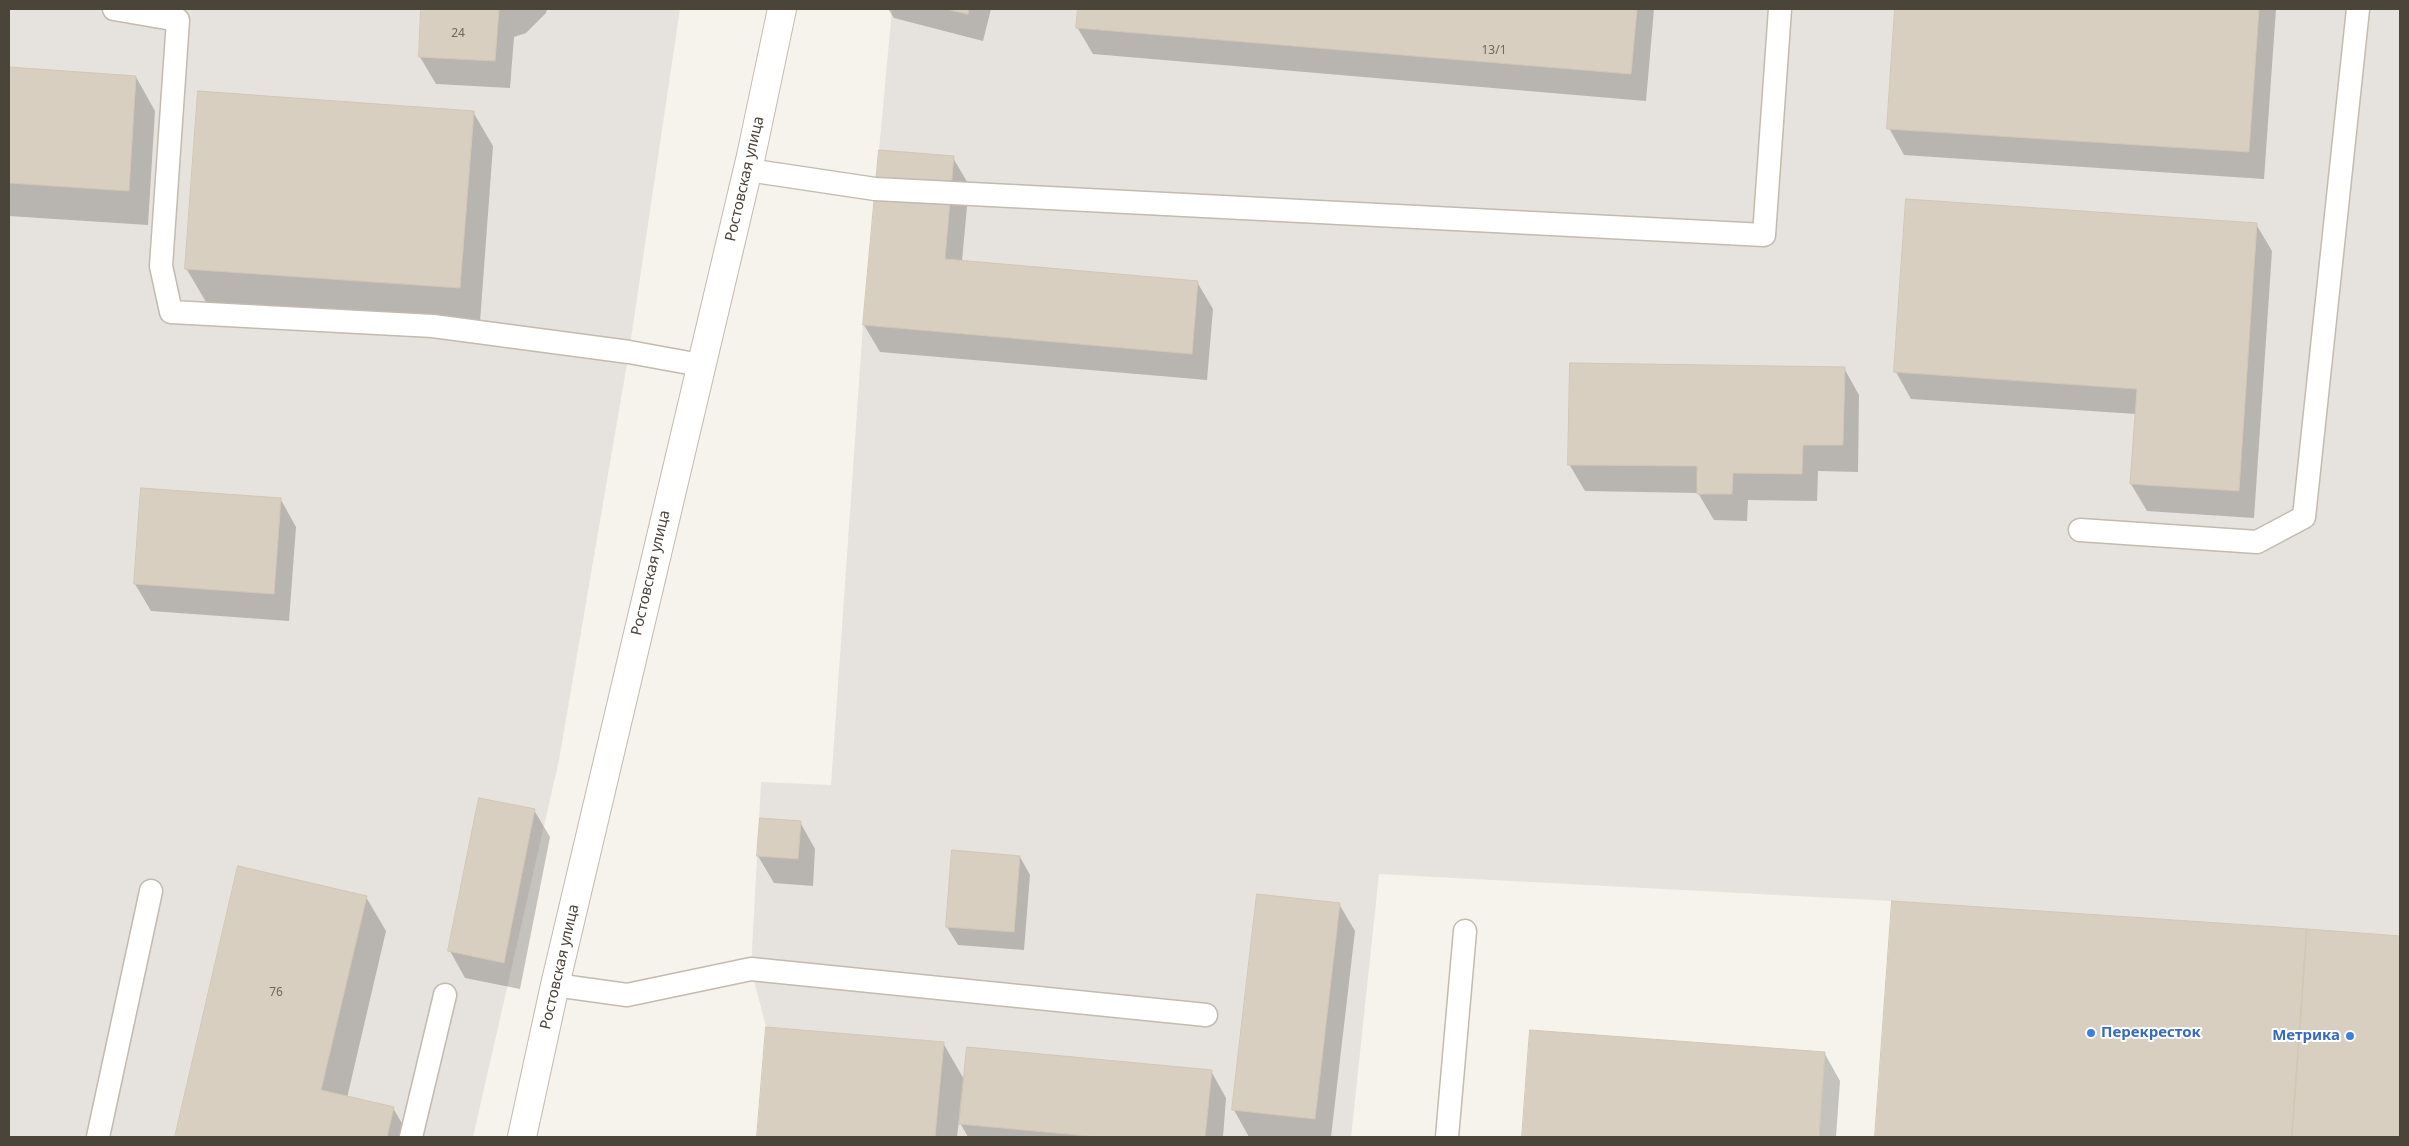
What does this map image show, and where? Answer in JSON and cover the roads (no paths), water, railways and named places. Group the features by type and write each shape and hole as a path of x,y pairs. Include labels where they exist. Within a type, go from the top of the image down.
{"street":[{"name":"Ростовская улица","path":"522,1137 555,985 700,365 748,170 782,9"}],"lane":[{"path":"114,9 178,20 162,266 171,312 433,326 628,352 700,365"},
{"path":"748,170 875,189 1764,235 1780,9"},
{"path":"2080,530 2257,542 2304,517 2358,9"},
{"path":"98,1137 151,890"},
{"path":"1447,1137 1465,931"},
{"path":"555,985 627,995 751,969 1206,1015"},
{"path":"411,1137 445,995"}],"place":[{"name":"Перекресток","path":"2091,1033"},
{"name":"Метрика","path":"2350,1036"}]}
